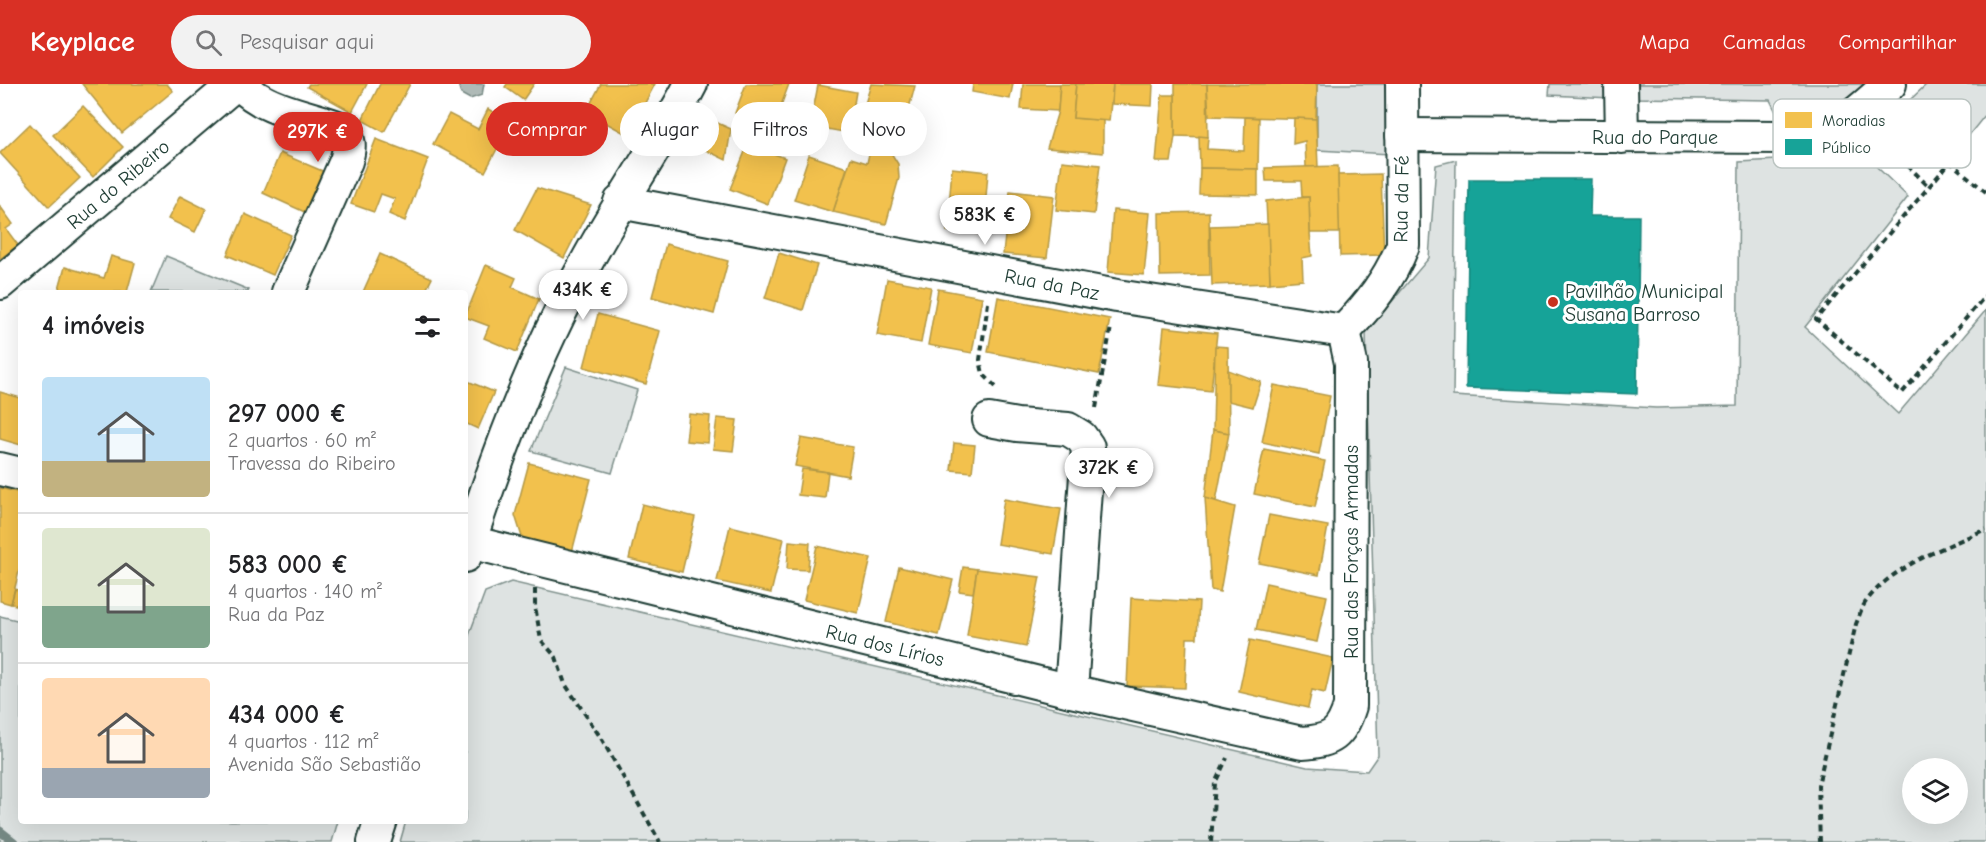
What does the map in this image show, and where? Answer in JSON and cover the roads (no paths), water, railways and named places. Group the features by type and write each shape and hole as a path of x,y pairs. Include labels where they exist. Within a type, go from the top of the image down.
{"street":[{"name":"Rua do Ribeiro","path":"0,283 237,84"},
{"path":"237,84 262,101 340,128 345,132 349,141 346,161 289,290"},
{"path":"468,546 526,383 584,265 620,202 675,116 691,84"},
{"name":"Rua da Fé","path":"1344,332 1384,284 1403,245 1402,84"},
{"path":"1621,84 1622,137"},
{"name":"Rua do Parque","path":"1872,99 1890,84"},
{"name":"Rua do Parque","path":"1402,135 1773,137"},
{"name":"Rua da Paz","path":"620,202 1117,296 1344,332"},
{"name":"Rua das Forças Armadas","path":"1302,742 1318,742 1334,736 1344,724 1350,706 1351,363 1344,332"},
{"path":"989,420 1068,429 1081,437 1088,447 1071,691"},
{"path":"0,469 18,473"},
{"name":"Rua dos Lírios","path":"468,549 536,558 1071,691 1302,742"},
{"path":"374,842 380,824"}],"waterway":[{"path":"0,831 14,842"}],"place":[{"name":"Pavilhão Municipal Susana Barroso","path":"1553,302"}]}
